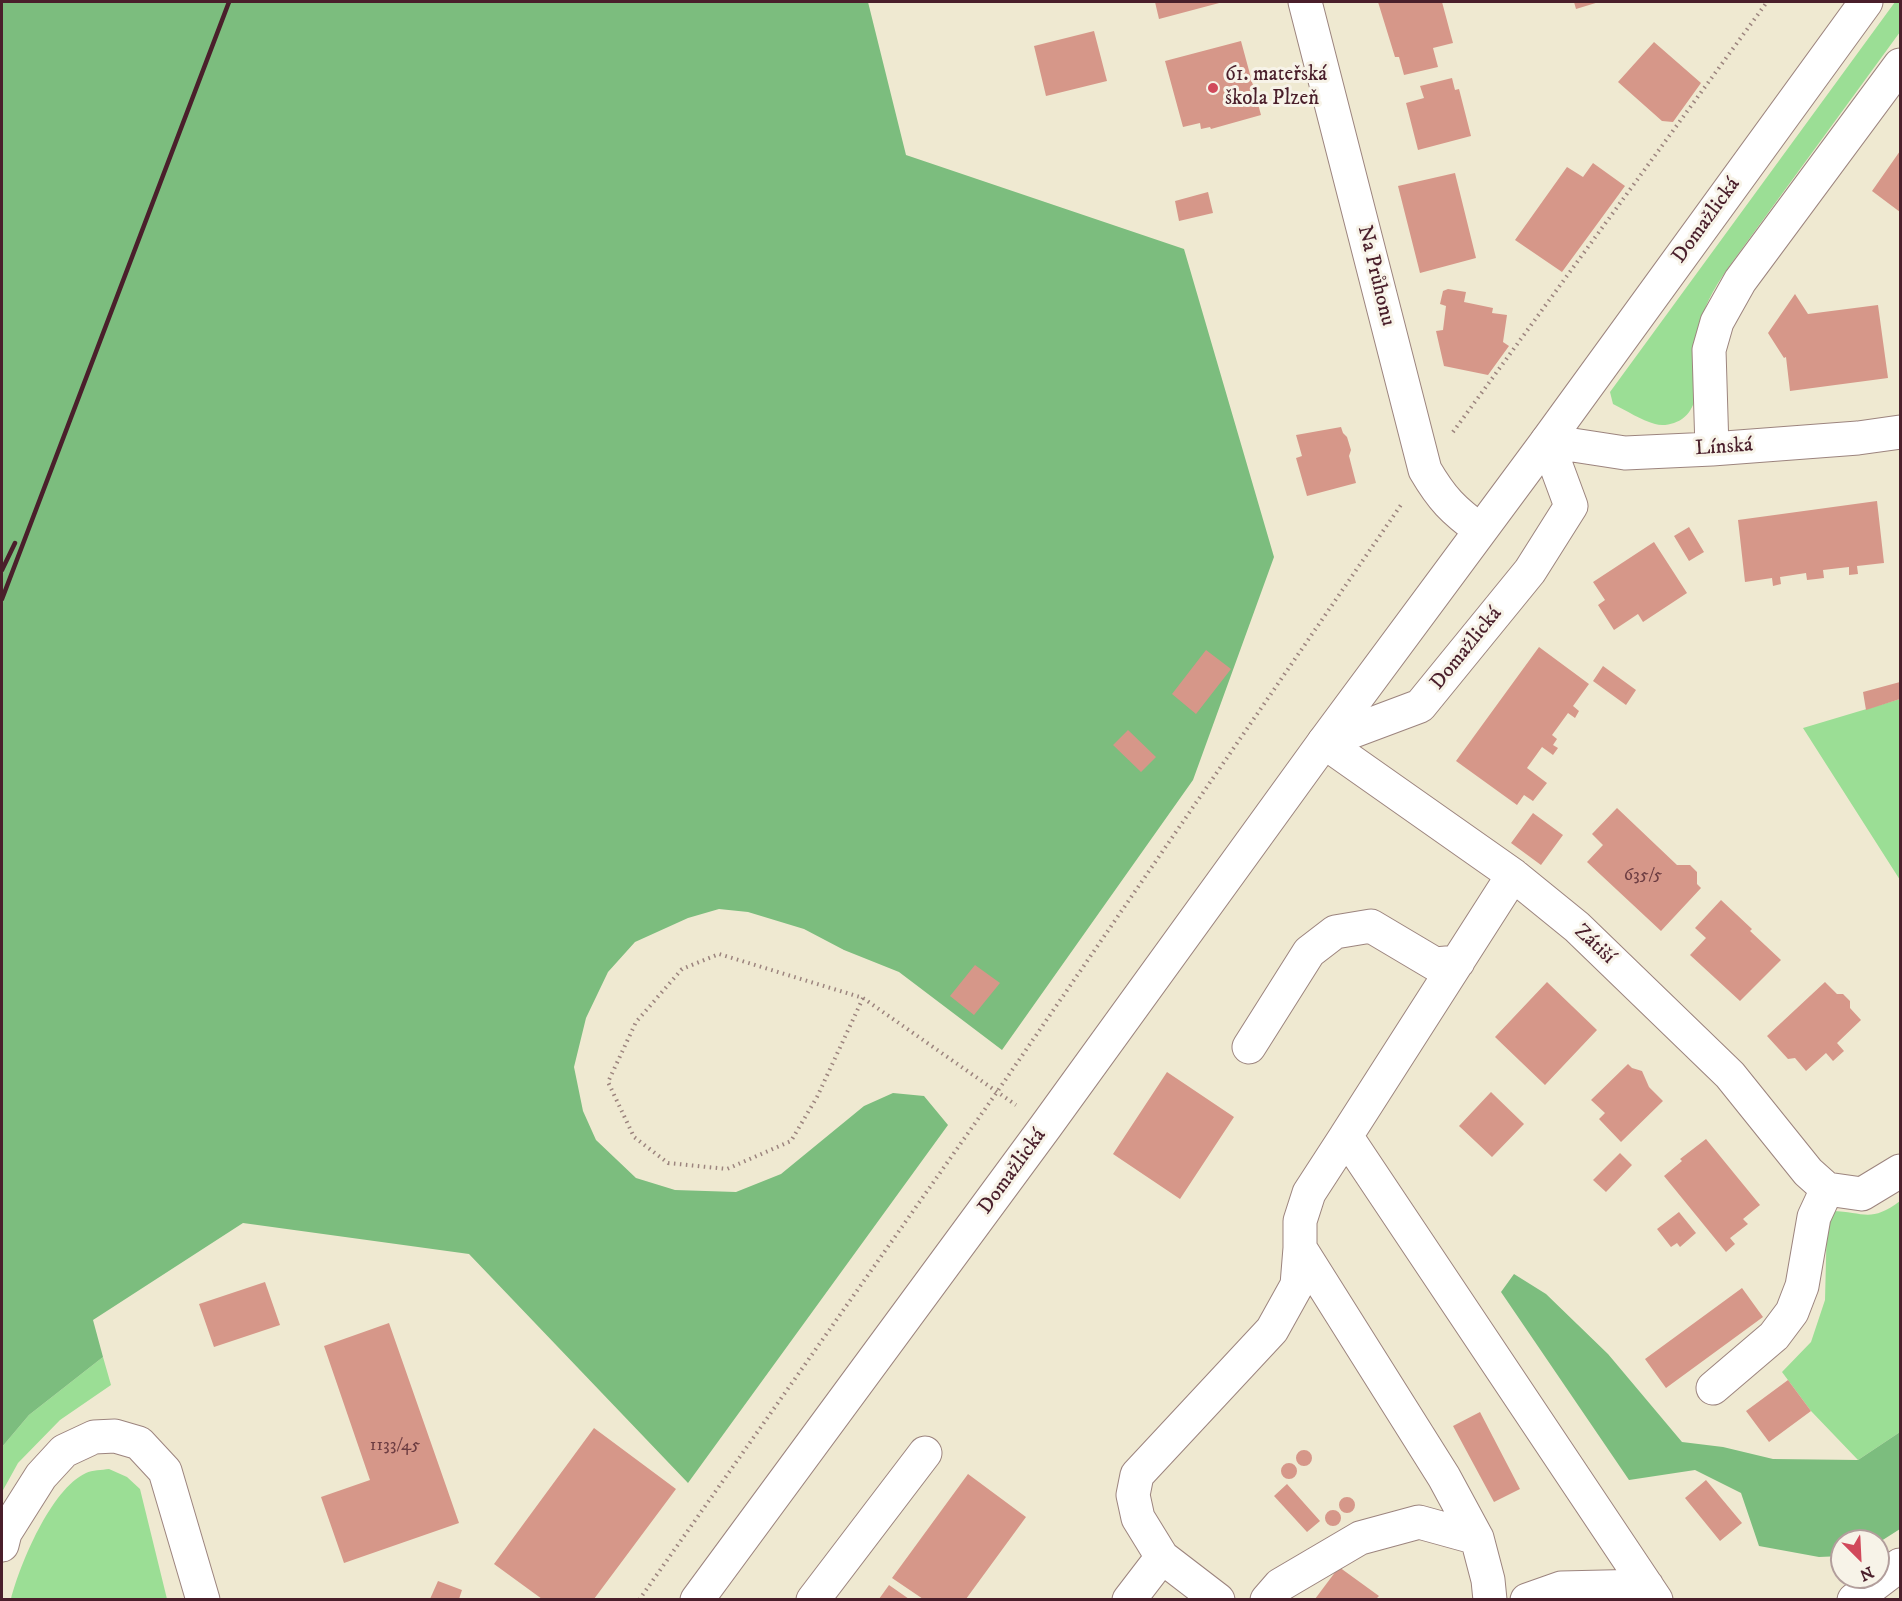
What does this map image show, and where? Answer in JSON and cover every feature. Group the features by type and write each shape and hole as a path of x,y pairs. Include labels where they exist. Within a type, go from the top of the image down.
{"street":[{"name":"Na Průhonu","path":"1305,2 1425,470 1439,493 1455,512 1480,530"},
{"name":"Domažlická","path":"697,1599 1047,1126 1324,742 1547,441 1866,2"},
{"path":"1712,449 1709,350 1717,322 1740,281 1900,65"},
{"name":"Línská","path":"1547,441 1625,453 1858,438 1900,432"},
{"name":"Domažlická","path":"1324,742 1420,706 1530,571 1571,506 1547,441"},
{"name":"Zátiší","path":"1324,742 1513,875 1577,927 1730,1075 1808,1172 1827,1190"},
{"path":"1218,1599 1162,1557 1138,1518 1133,1495 1137,1475 1272,1330 1297,1285 1300,1221 1309,1193 1513,875"},
{"path":"1249,1047 1310,952 1335,932 1371,926 1435,964 1458,962"},
{"path":"1346,1136 1647,1595"},
{"path":"1713,1388 1774,1336 1792,1312 1802,1286 1814,1217 1827,1190 1862,1194 1900,1171"},
{"path":"1300,1248 1444,1477 1477,1538 1488,1580 1490,1599"},
{"path":"2,1545 4,1533 41,1476 64,1451 94,1437 115,1436 139,1443 165,1471 203,1599"},
{"path":"813,1599 925,1453"},
{"path":"1268,1599 1280,1585 1360,1538 1419,1522 1477,1538"},
{"path":"1129,1599 1162,1557"},
{"path":"1854,1599 1900,1566"},
{"path":"1527,1599 1561,1588 1647,1595"}],"path":[{"path":"639,1599 998,1092 1425,470 1767,2"},
{"path":"863,998 817,1097 790,1141 727,1169 668,1163 634,1137 608,1082 636,1022 682,969 719,954 863,998 1047,1126"}],"green space":[{"path":"2,2 868,2 906,155 1184,249 1274,557 1193,780 1002,1050 899,972 844,950 804,929 748,912 719,909 688,918 635,942 608,972 586,1018 574,1067 583,1111 596,1140 636,1178 675,1190 736,1192 781,1174 864,1106 893,1093 924,1096 948,1125 688,1483 469,1254 243,1223 93,1320 103,1357 29,1415 2,1447"},
{"path":"1895,2 1900,2 1900,32 1717,284 1702,318 1696,395 1685,417 1667,425 1655,424 1613,404 1610,392"},
{"path":"1900,699 1900,880 1803,728"},
{"path":"1900,1201 1900,1432 1858,1460 1811,1411 1782,1372 1811,1342 1825,1300 1827,1220 1832,1211 1874,1214"},
{"path":"1514,1274 1546,1294 1608,1354 1682,1442 1723,1447 1773,1459 1858,1460 1900,1432 1900,1529 1890,1535 1890,1529 1830,1529 1830,1557 1819,1557 1759,1546 1741,1493 1695,1470 1629,1480 1501,1292"},
{"path":"103,1357 111,1385 60,1420 18,1463 2,1492 2,1447 29,1415"},
{"path":"109,1469 127,1477 140,1489 167,1599 11,1599 29,1548 49,1511 61,1495 73,1482 86,1473"}],"building":[{"path":"1155,2 1223,2 1159,19"},
{"path":"1378,2 1442,2 1453,43 1433,48 1438,67 1404,75 1399,57 1395,57"},
{"path":"1574,2 1599,2 1576,9"},
{"path":"1094,31 1107,81 1046,96 1034,46"},
{"name":"61. mateřská škola Plzeň","path":"1241,41 1261,115 1211,129 1210,127 1201,129 1200,123 1183,127 1165,61"},
{"path":"1654,42 1701,83 1673,122 1662,121 1618,82"},
{"path":"1452,78 1455,90 1459,89 1471,136 1418,150 1406,103 1424,98 1420,86"},
{"path":"1900,151 1900,212 1872,191"},
{"path":"1593,163 1625,186 1562,272 1515,240 1567,167 1583,177"},
{"path":"1455,173 1476,258 1420,273 1398,186"},
{"path":"1208,192 1213,213 1179,221 1175,201"},
{"path":"1448,289 1466,292 1464,302 1493,308 1492,313 1507,315 1503,342 1509,346 1488,375 1444,366 1436,331 1443,330 1446,306 1440,304 1443,291"},
{"path":"1795,294 1808,314 1878,305 1888,378 1790,391 1786,357 1784,358 1768,333"},
{"path":"1341,427 1351,450 1349,456 1356,483 1307,496 1296,458 1302,456 1296,435"},
{"path":"1877,501 1884,563 1857,566 1858,574 1849,575 1849,567 1823,570 1824,578 1807,580 1806,573 1780,577 1781,584 1773,586 1772,578 1745,582 1738,520"},
{"path":"1689,527 1704,552 1689,561 1674,536"},
{"path":"1654,542 1687,593 1643,622 1638,614 1614,630 1598,605 1605,600 1593,582"},
{"path":"1539,647 1589,684 1573,706 1579,711 1575,718 1568,713 1552,735 1557,739 1553,745 1558,748 1553,755 1542,747 1527,768 1547,783 1533,801 1524,795 1517,805 1456,761"},
{"path":"1206,650 1231,669 1196,714 1172,694"},
{"path":"1603,666 1636,690 1626,705 1593,681"},
{"path":"1900,682 1900,699 1866,710 1863,692"},
{"path":"1128,730 1156,757 1141,772 1113,745"},
{"path":"1617,808 1677,865 1690,865 1697,872 1697,884 1701,888 1661,931 1587,862 1603,845 1592,834"},
{"path":"1533,813 1563,835 1541,865 1511,843"},
{"path":"1721,900 1781,960 1740,1001 1690,955 1706,938 1695,928"},
{"path":"975,965 1000,983 974,1015 950,996"},
{"path":"1547,982 1597,1030 1545,1085 1495,1037"},
{"path":"1825,982 1837,994 1843,994 1850,1001 1850,1008 1861,1020 1837,1043 1844,1051 1833,1061 1826,1053 1806,1071 1795,1058 1788,1059 1767,1036"},
{"path":"1628,1064 1642,1071 1649,1087 1663,1101 1621,1142 1599,1119 1605,1113 1591,1100"},
{"path":"1167,1072 1234,1117 1180,1199 1113,1154"},
{"path":"1491,1092 1524,1124 1492,1157 1459,1126"},
{"path":"1706,1139 1760,1205 1743,1219 1748,1224 1730,1238 1735,1244 1726,1252 1664,1176 1682,1161 1680,1159"},
{"path":"1620,1153 1632,1165 1606,1192 1593,1180"},
{"path":"1679,1212 1696,1233 1680,1247 1677,1243 1671,1247 1657,1229"},
{"path":"265,1282 280,1325 214,1347 199,1304"},
{"path":"1742,1288 1763,1317 1666,1388 1645,1359"},
{"path":"389,1323 459,1523 344,1563 321,1497 370,1480 324,1346"},
{"path":"1788,1380 1811,1411 1769,1442 1746,1411"},
{"path":"1480,1412 1520,1489 1494,1502 1453,1426"},
{"path":"594,1428 676,1489 594,1599 542,1599 494,1564"},
{"path":"1301,1450 1307,1450 1312,1458 1310,1464 1301,1466 1296,1461 1296,1455"},
{"path":"1286,1463 1292,1463 1297,1471 1295,1477 1286,1479 1281,1474 1281,1468"},
{"path":"968,1474 1026,1517 966,1599 923,1599 892,1578"},
{"path":"1706,1480 1742,1523 1720,1541 1685,1498"},
{"path":"1287,1484 1320,1521 1307,1532 1274,1496"},
{"path":"1344,1497 1350,1497 1355,1505 1353,1511 1344,1513 1339,1508 1339,1502"},
{"path":"1330,1510 1336,1510 1341,1518 1339,1524 1330,1526 1325,1521 1325,1515"},
{"path":"1339,1567 1379,1596 1376,1599 1315,1599"},
{"path":"438,1581 462,1590 459,1599 430,1599"},
{"path":"889,1585 909,1599 879,1599"}],"railway":[{"path":"2,599 229,2"},
{"path":"2,570 15,543"}],"place":[{"name":"61. mateřská škola Plzeň","path":"1213,88"}]}
